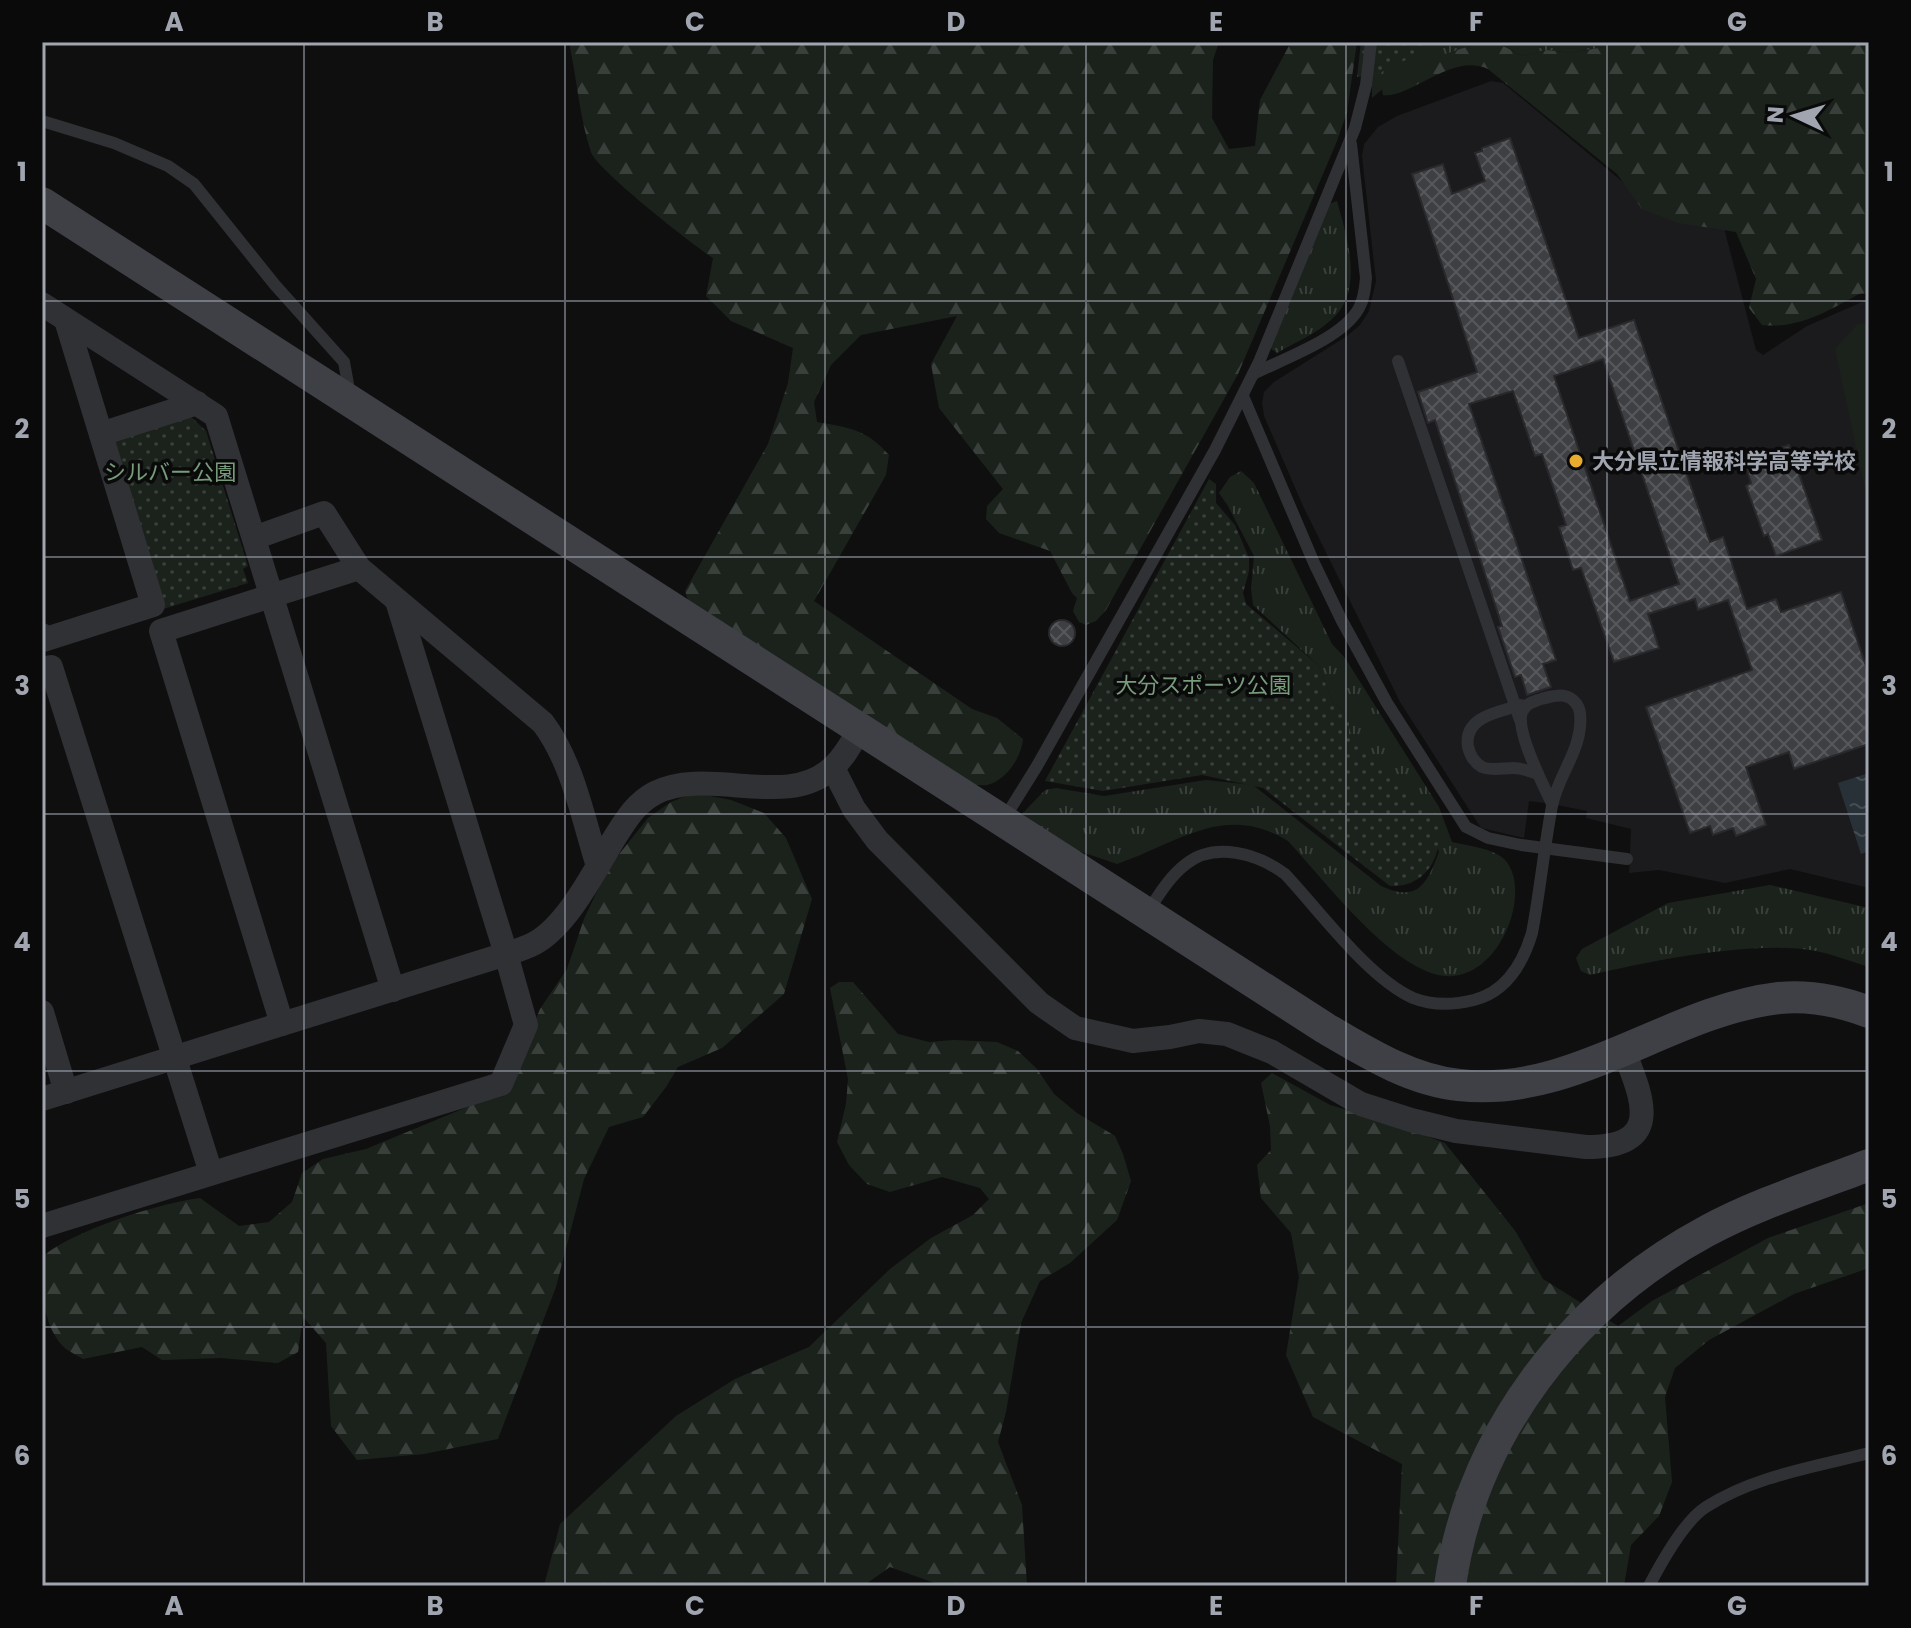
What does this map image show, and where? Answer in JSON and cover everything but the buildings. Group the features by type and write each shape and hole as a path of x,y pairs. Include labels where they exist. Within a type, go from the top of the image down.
{"street":[{"path":"42,203 1325,1028 1420,1077 1459,1085 1521,1084 1576,1069 1708,1017 1780,998 1830,1001 1869,1012"},
{"path":"42,304 216,416 393,990"},
{"path":"42,635 43,640 153,605 66,320"},
{"path":"101,434 197,403"},
{"path":"254,538 324,513 359,568 543,723 564,761 598,866"},
{"path":"282,1024 161,631 359,568"},
{"path":"42,1226 501,1084 526,1025 397,601"},
{"path":"42,670 51,667 211,1173"},
{"path":"42,1099 535,943 552,930 583,890 629,814 656,792 697,783 772,787 798,785 833,768 860,729"},
{"path":"833,768 854,809 877,840 1039,1003 1075,1028 1133,1041 1199,1031 1227,1034 1272,1052 1361,1104 1411,1120 1456,1131 1586,1147 1621,1142 1640,1125 1643,1117 1642,1097 1624,1051"},
{"path":"42,1012 66,1092"},
{"path":"1450,1586 1465,1517 1509,1416 1569,1337 1634,1278 1678,1248 1722,1223 1869,1165"},
{"path":"1634,1278 1725,1235 1869,1184"}],"lane":[{"path":"1003,820 1089,673 1243,396 1350,140 1363,101 1371,42"},
{"path":"42,121 114,143 168,166 194,184 275,285 344,362 348,384 342,396"},
{"path":"1253,374 1337,331 1358,310 1364,296 1365,261 1350,140"},
{"path":"1398,361 1538,774 1552,804"},
{"path":"1243,396 1314,563 1353,642 1387,703 1461,821 1471,832 1488,838 1546,850 1627,859"},
{"path":"1147,913 1171,878 1193,859 1209,853 1248,855 1285,874 1350,945 1395,987 1429,1003 1471,1001 1496,990 1521,962 1532,933 1552,804 1572,759 1580,712 1570,697 1561,695 1487,715 1470,730 1468,747 1476,762 1483,767 1518,768 1538,774"},
{"path":"1520,720 1529,703"},
{"path":"1649,1586 1680,1535 1704,1508 1766,1479 1869,1453"}],"shaded area":[{"name":"大分県立情報科学高等学校","path":"1491,81 1503,83 1659,212 1724,228 1756,350 1763,355 1807,326 1869,299 1869,888 1790,869 1725,883 1659,870 1629,873 1631,829 1586,818 1587,811 1552,804 1529,801 1524,838 1481,828 1400,702 1303,506 1264,416 1262,403 1264,392 1274,382 1347,336 1360,325 1369,311 1376,281 1362,156 1364,144 1378,127 1397,116"}],"green space":[{"path":"571,42 1219,42 1213,60 1212,118 1229,149 1255,146 1260,100 1291,42 1357,42 1347,112 1337,141 1238,374 1106,610 1096,621 1086,625 1079,622 1073,611 1077,598 1050,551 999,533 986,519 987,506 1003,489 939,408 931,364 957,316 861,335 831,365 814,402 817,422 857,431 889,455 886,475 814,601 972,709 997,718 1023,739 1012,767 994,783 966,784 691,609 685,591 768,444 788,383 793,348 731,321 706,296 713,258 647,207 597,161 591,152 584,126"},
{"path":"1361,42 1441,42 1378,74 1357,77"},
{"path":"1379,42 1482,42 1424,64 1372,98 1372,77"},
{"path":"1482,42 1496,42 1522,56 1547,50 1570,53 1632,42 1869,42 1869,293 1859,294 1801,321 1776,326 1762,325 1749,308 1756,279 1736,232 1679,223 1642,209 1617,174 1488,69 1474,65 1460,66 1406,90 1383,95 1382,89 1417,66"},
{"path":"1497,42 1632,42 1570,53 1547,50 1522,56"},
{"path":"1337,201 1348,247 1348,294 1341,308 1325,325 1277,353 1270,348 1329,204"},
{"path":"1869,323 1869,507 1835,349 1858,324"},
{"name":"シルバー公園","path":"187,413 206,431 248,566 243,569 248,583 163,609 110,437"},
{"path":"1241,471 1254,483 1332,644 1345,658 1439,807 1452,842 1499,855 1513,875 1515,895 1502,939 1489,957 1471,971 1450,976 1426,971 1408,961 1352,913 1288,841 1265,830 1243,825 1202,830 1117,864 1076,850 1025,822 1023,813 1045,790 1056,788 1104,796 1206,780 1253,785 1381,886 1394,891 1412,891 1430,873 1439,852 1417,806 1347,739 1349,718 1333,702 1318,665 1253,605 1254,556 1219,493 1230,477"},
{"name":"大分スポーツ公園","path":"1209,479 1216,484 1216,503 1235,525 1249,558 1243,593 1246,604 1318,665 1333,702 1349,718 1349,736 1436,814 1439,827 1437,852 1432,864 1416,880 1390,886 1263,788 1202,775 1103,791 1045,781"},
{"path":"694,793 731,800 764,813 786,838 812,899 784,994 722,1048 678,1067 643,1117 609,1127 584,1179 556,1287 498,1439 424,1454 357,1460 331,1426 326,1343 303,1317 298,1352 278,1363 221,1358 162,1360 142,1347 83,1359 62,1345 46,1314 42,1278 44,1255 59,1245 119,1219 200,1198 239,1226 269,1222 292,1202 302,1173 323,1159 366,1149 477,1103 504,1096 540,1009 567,969 584,919 608,868 648,818 671,802"},
{"path":"1770,885 1869,908 1869,967 1810,950 1758,948 1670,959 1590,975 1581,971 1576,958 1582,949 1668,903"},
{"path":"839,982 853,982 898,1034 929,1042 997,1042 1018,1051 1037,1069 1054,1094 1077,1113 1115,1136 1123,1154 1131,1181 1117,1220 1070,1263 1040,1281 1021,1323 998,1442 1022,1505 1027,1586 943,1586 890,1567 863,1586 544,1586 560,1524 676,1416 735,1379 809,1347 890,1269 931,1238 973,1215 989,1199 980,1188 942,1177 890,1192 867,1184 849,1165 837,1142 848,1079 830,988"},
{"path":"1272,1073 1330,1105 1445,1143 1516,1232 1543,1279 1618,1326 1652,1301 1768,1238 1869,1203 1869,1268 1794,1294 1709,1340 1675,1368 1665,1397 1672,1482 1659,1516 1631,1545 1624,1586 1396,1586 1402,1464 1313,1417 1286,1355 1299,1277 1291,1233 1261,1198 1257,1165 1271,1150 1270,1126 1261,1083"}],"water":[{"path":"1869,773 1869,851 1861,854 1838,783"}],"place":[{"name":"大分県立情報科学高等学校","path":"1576,461"}]}
